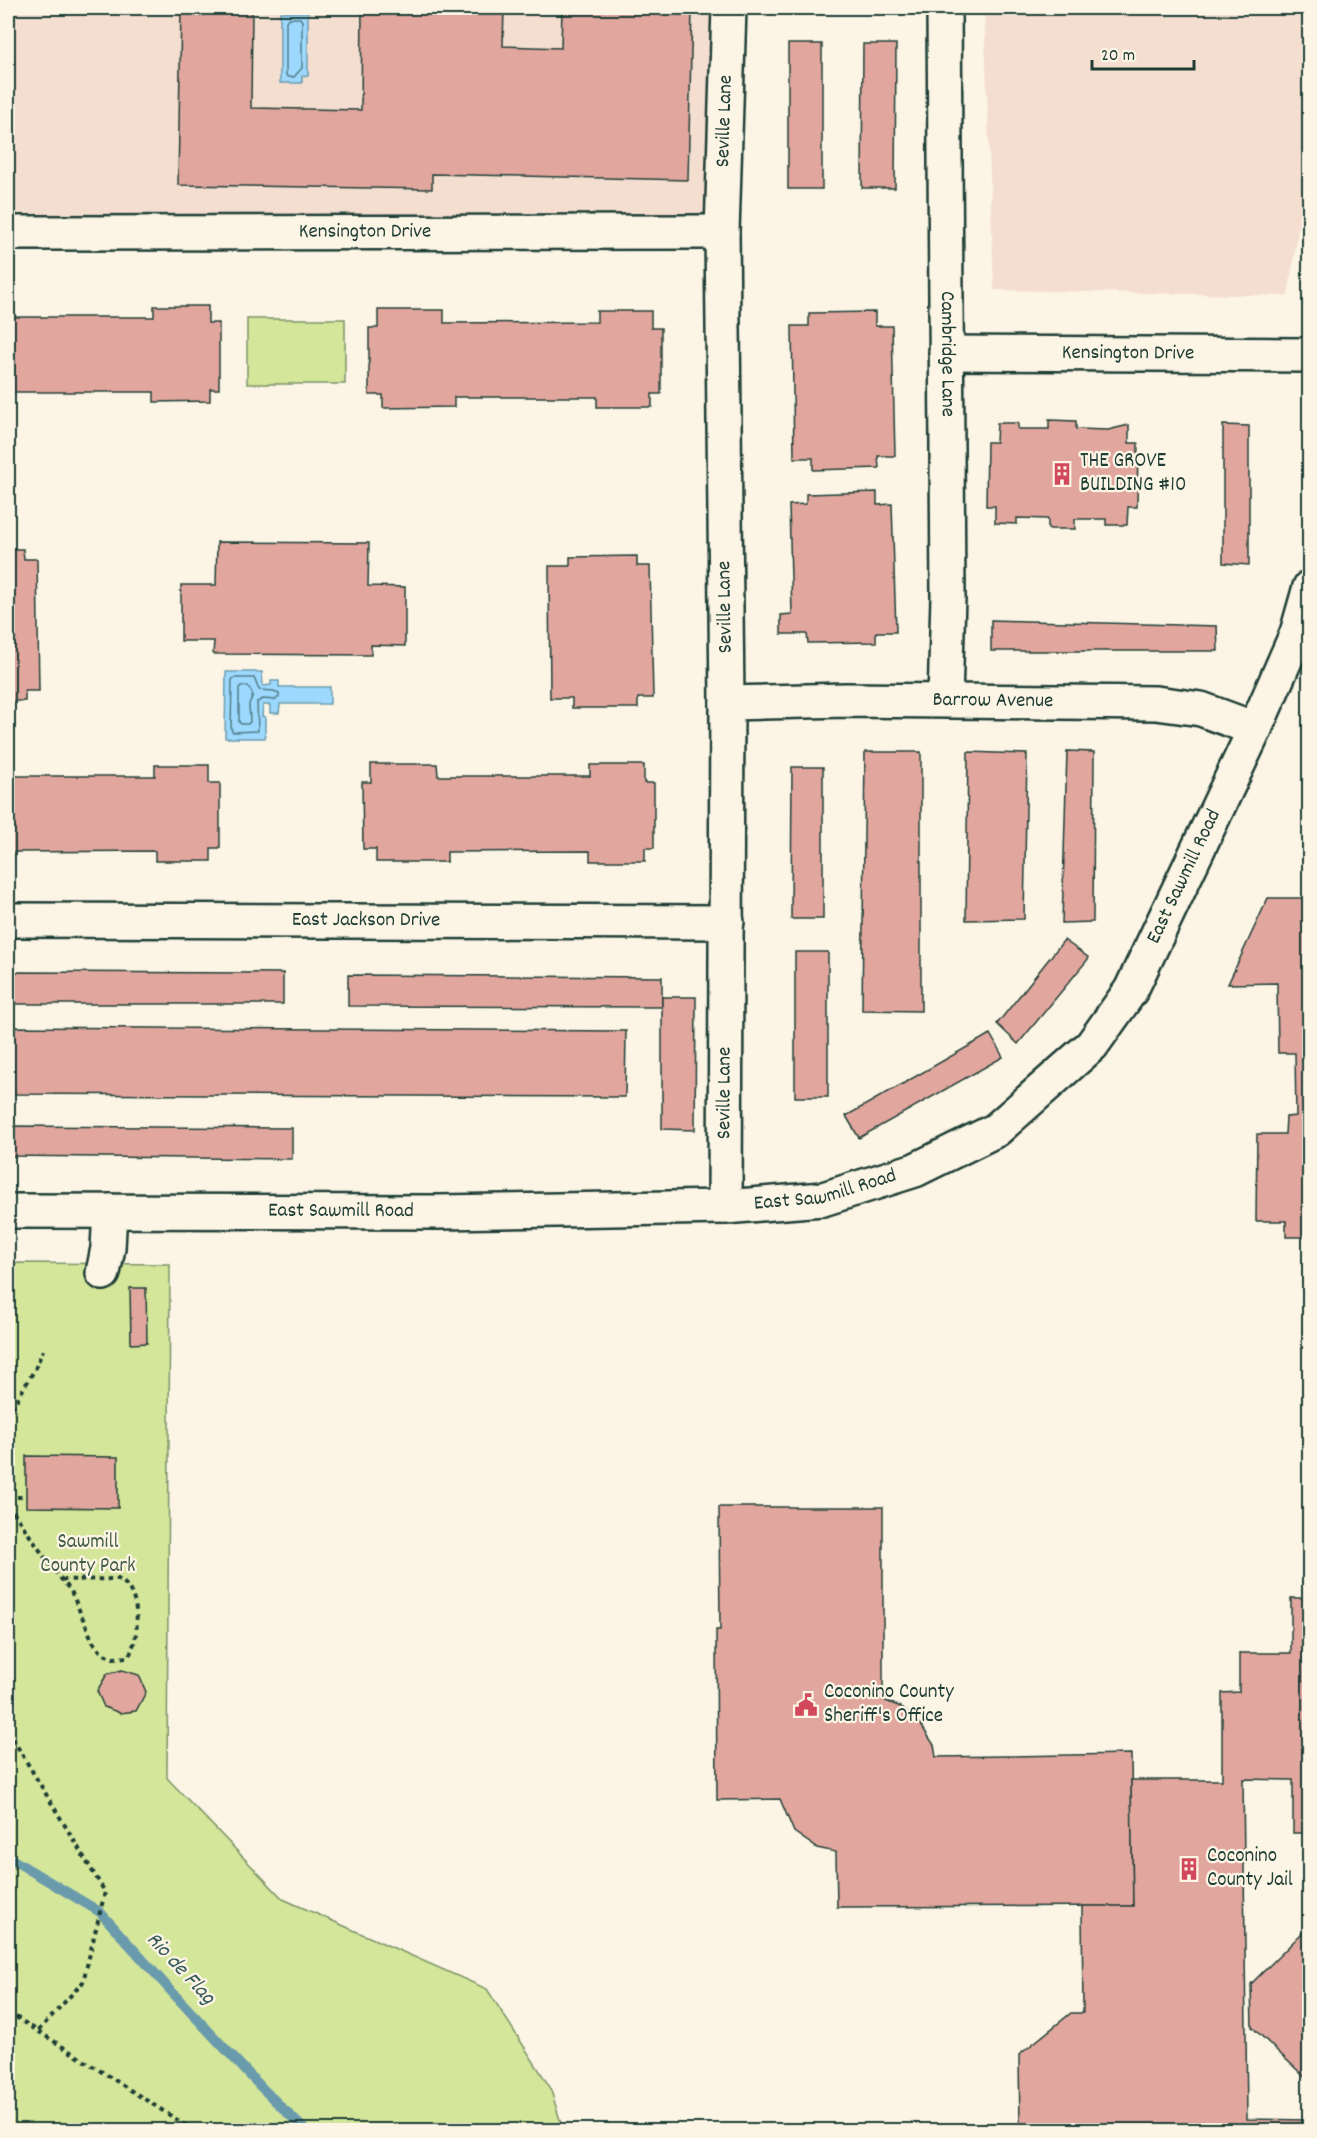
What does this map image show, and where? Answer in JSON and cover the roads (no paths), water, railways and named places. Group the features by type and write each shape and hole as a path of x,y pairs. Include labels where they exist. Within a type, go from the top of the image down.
{"street":[{"name":"Seville Lane","path":"725,1208 727,703 722,232 729,8"},
{"name":"Cambridge Lane","path":"944,8 948,597 945,700"},
{"name":"Kensington Drive","path":"8,233 722,232"},
{"name":"Kensington Drive","path":"946,353 1310,355"},
{"name":"East Sawmill Road","path":"8,1211 439,1212 725,1208 823,1199 915,1170 996,1130 1092,1045 1131,990 1255,729 1297,633 1310,587"},
{"name":"Barrow Avenue","path":"727,703 846,700 1156,703 1202,709 1255,729"},
{"name":"East Jackson Drive","path":"8,920 727,922"},
{"path":"103,1273 108,1248 110,1211"}],"water":[{"path":"280,12 308,12 308,76 302,76 302,83 280,83"},
{"path":"226,672 262,672 263,686 271,685 271,681 279,681 279,687 330,687 330,704 280,704 279,713 270,713 270,705 263,705 265,738 225,738"}],"waterway":[{"name":"Rio de Flag","path":"8,1857 100,1912 262,2088 305,2130"}],"place":[{"name":"THE GROVE BUILDING #10","path":"1062,474"},
{"name":"Coconino County Sheriff's Office","path":"806,1705"},
{"name":"Coconino County Jail","path":"1189,1869"}],"park label":[{"name":"Sawmill County Park","path":"88,1555"}]}
